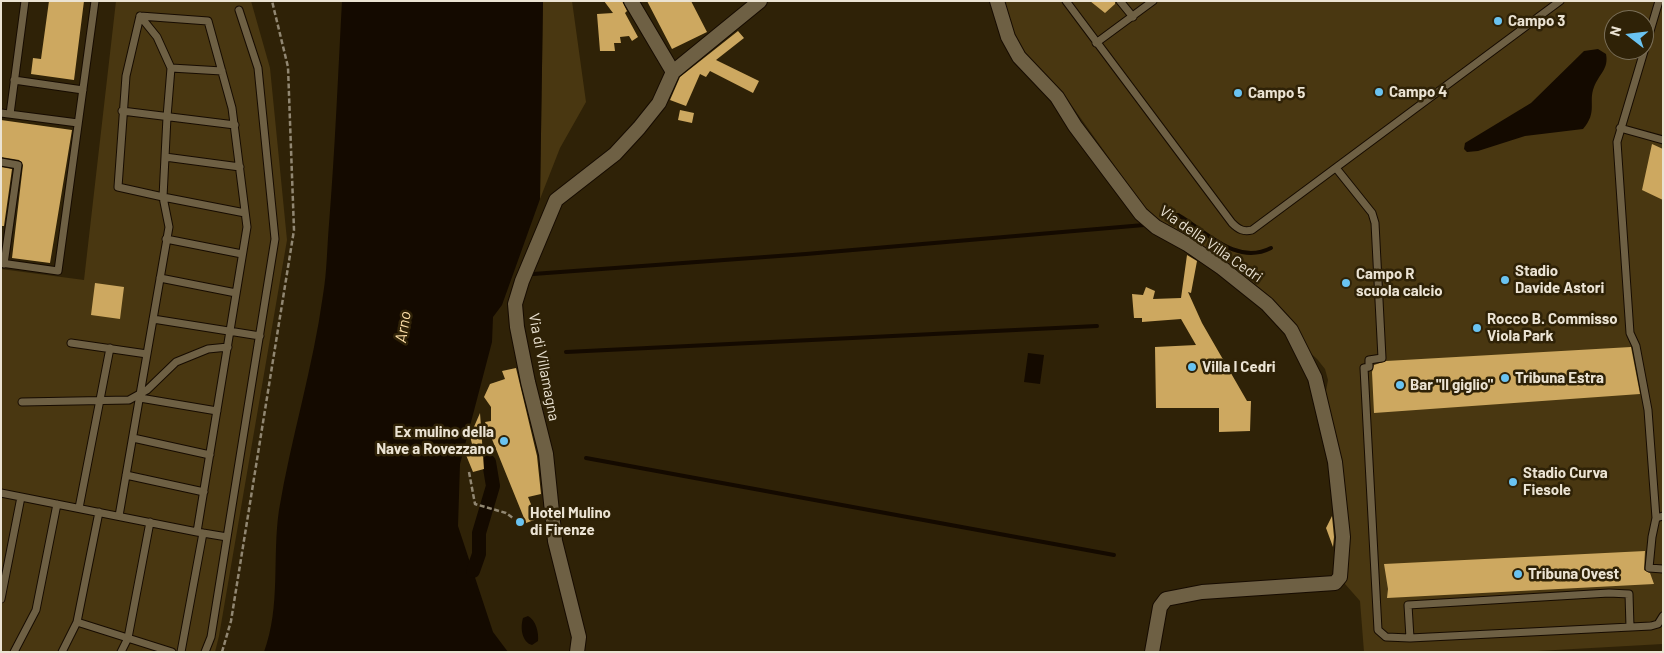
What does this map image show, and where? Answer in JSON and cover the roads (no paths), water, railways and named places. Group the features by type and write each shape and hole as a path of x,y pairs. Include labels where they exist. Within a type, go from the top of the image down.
{"street":[{"path":"631,1 673,72 760,1"},
{"name":"Via della Villa Cedri","path":"997,1 1008,37 1019,56 1057,97 1075,126 1142,214 1156,227 1222,268 1268,304 1291,330 1310,366 1322,397 1335,462 1343,537 1340,577 1334,583 1202,592 1166,599 1160,607 1152,652"},
{"name":"Via di Villamagna","path":"578,652 579,637 555,541 546,454 528,382 517,326 515,304 522,280 556,200 615,154 639,128 659,103 673,72"}],"lane":[{"path":"10,114 25,1"},
{"path":"1,162 18,165 3,264 58,271 95,1"},
{"path":"1066,1 1238,229 1246,232 1252,230 1560,1"},
{"path":"1120,1 1133,17"},
{"path":"1096,43 1153,1"},
{"path":"1659,1 1617,142 1630,333 1636,346 1648,410 1659,517 1652,537 1649,568 1663,569"},
{"path":"205,652 211,637 275,238 258,68 239,10"},
{"path":"119,516 169,227 163,197 167,117 172,68 157,37 140,16"},
{"path":"140,16 208,21 232,108 247,227 204,492 200,533 181,652"},
{"path":"140,16 126,76 118,187 245,213"},
{"path":"172,68 222,71"},
{"path":"14,80 83,90"},
{"path":"122,111 234,125"},
{"path":"1,113 78,123"},
{"path":"1620,128 1663,140"},
{"path":"165,157 240,167"},
{"path":"1336,168 1372,213 1376,232 1382,358 1370,360 1369,367 1364,368 1376,622 1378,630 1386,638 1410,638 1630,627 1658,624 1663,616"},
{"path":"166,239 242,254"},
{"path":"160,278 236,293"},
{"path":"153,319 260,336"},
{"path":"71,343 147,354"},
{"path":"22,402 129,400 140,396 176,362 208,349 228,347"},
{"path":"79,508 110,348"},
{"path":"140,396 217,411"},
{"path":"132,438 210,455"},
{"path":"126,475 204,492"},
{"path":"1,493 227,537"},
{"path":"1,599 20,497"},
{"path":"14,652 36,610 57,504"},
{"path":"62,652 76,622 99,512"},
{"path":"121,652 128,638 150,522"},
{"path":"1410,638 1408,605 1609,593 1629,594 1630,627"},
{"path":"76,622 172,652"}],"water":[{"name":"Arno","path":"342,1 543,1 540,199 502,305 493,317 492,342 460,464 458,526 493,632 508,652 264,652 273,617 279,510 314,349 324,286 333,168"},
{"path":"1598,49 1604,53 1604,60 1607,60 1592,92 1590,117 1583,129 1525,136 1478,151 1467,152 1464,149 1465,143 1531,103 1584,51"},
{"path":"1028,353 1044,355 1040,384 1024,382"},
{"path":"528,616 535,624 538,634 538,641 532,645 524,638 522,630 523,618"}],"waterway":[{"path":"1168,218 1178,215 1234,250 1246,253 1271,248"},
{"path":"533,274 806,254 1144,225"},
{"path":"566,352 1097,326"},
{"path":"586,458 1114,555"},
{"path":"473,571 479,554 479,533 493,486 489,462"}],"place":[{"name":"Campo 3","path":"1498,21"},
{"name":"Campo 4","path":"1379,92"},
{"name":"Campo 5","path":"1238,93"},
{"name":"Stadio Davide Astori","path":"1505,280"},
{"name":"Campo R scuola calcio","path":"1346,283"},
{"name":"Rocco B. Commisso Viola Park","path":"1477,328"},
{"name":"Villa I Cedri","path":"1192,367"},
{"name":"Tribuna Estra","path":"1505,378"},
{"name":"Bar \"Il giglio\"","path":"1400,385"},
{"name":"Ex mulino della Nave a Rovezzano","path":"504,441"},
{"name":"Stadio Curva Fiesole","path":"1513,482"},
{"name":"Hotel Mulino di Firenze","path":"520,522"},
{"name":"Tribuna Ovest","path":"1518,574"}]}
